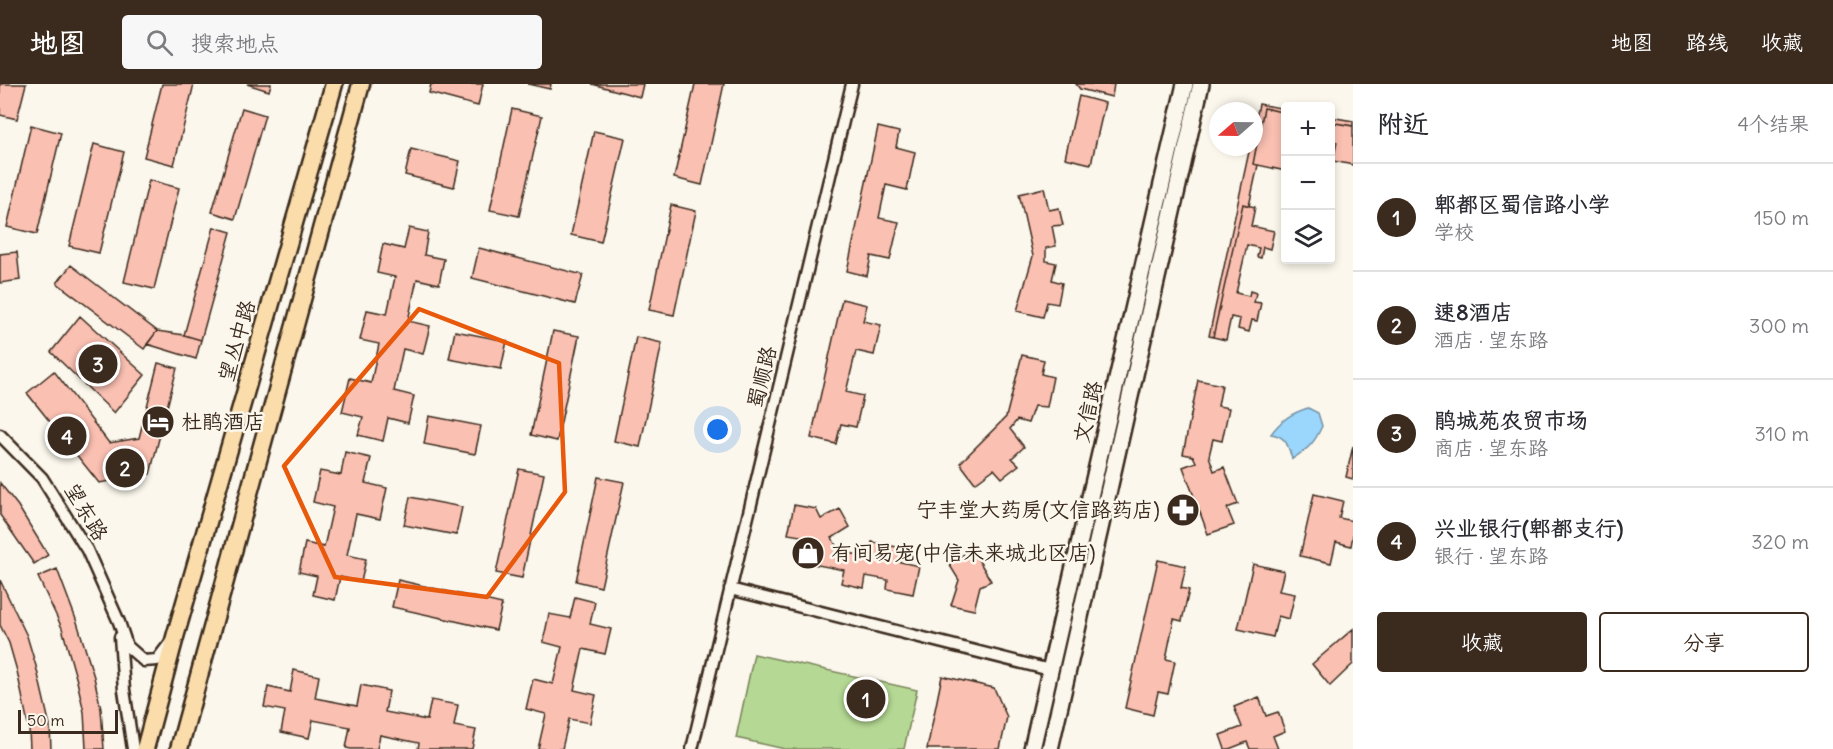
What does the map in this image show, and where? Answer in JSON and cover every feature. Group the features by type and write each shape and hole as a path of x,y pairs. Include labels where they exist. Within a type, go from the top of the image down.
{"main road":[{"name":"望丛中路","path":"145,749 334,84"},
{"path":"179,749 361,84"},
{"name":"文信路","path":"1032,749 1185,84"},
{"path":"1050,749 1201,84"}],"street":[{"name":"蜀顺路","path":"692,749 852,84"},
{"name":"望东路","path":"0,435 42,478 87,550 119,622 127,646 144,661 157,660 175,637"},
{"path":"730,590 1050,670"},
{"name":"望东路","path":"119,622 124,690 133,749"}],"highlighted area":[{"path":"419,309 559,363 565,492 487,597 335,577 284,466"}],"green space":[{"path":"754,654 917,690 904,749 785,749 736,738"}],"water":[{"path":"1308,408 1318,413 1322,426 1310,446 1292,459 1286,442 1271,434 1287,418"}],"building":[{"path":"0,84 26,84 17,119 0,115"},
{"path":"162,84 194,84 174,165 144,157"},
{"path":"247,84 271,84 269,91"},
{"path":"431,84 483,84 478,106 429,93"},
{"path":"528,84 551,84 550,89"},
{"path":"592,84 643,84 640,97"},
{"path":"695,84 724,84 702,185 674,178"},
{"path":"1076,84 1114,84 1112,97 1080,89"},
{"path":"1079,96 1105,103 1091,164 1065,158"},
{"path":"1263,105 1281,108 1281,112 1264,108 1263,113"},
{"path":"242,108 265,115 235,219 212,212"},
{"path":"1264,108 1281,112 1281,170 1253,164 1255,156 1263,156"},
{"path":"512,109 542,116 519,216 490,210"},
{"path":"1335,118 1353,121 1353,126 1335,123"},
{"path":"1335,123 1353,126 1353,165 1335,161 1337,142 1335,141"},
{"path":"31,125 61,133 37,234 7,227"},
{"path":"878,127 899,132 896,147 915,152 907,190 886,185 879,218 899,222 890,260 871,256 867,276 847,271"},
{"path":"594,131 625,138 601,242 571,235"},
{"path":"94,144 124,152 99,253 69,246"},
{"path":"411,149 460,161 454,187 405,175"},
{"path":"1248,156 1255,156 1253,164 1258,165 1249,206 1243,204 1213,337 1209,336"},
{"path":"149,180 179,188 154,289 124,282"},
{"path":"1044,188 1049,210 1059,208 1063,225 1052,226 1056,246 1046,248 1046,261 1056,263 1052,280 1062,283 1058,304 1047,302 1043,317 1017,311 1033,256 1019,194"},
{"path":"1243,204 1255,207 1251,226 1274,231 1270,249 1263,247 1261,258 1257,257 1259,248 1247,245 1236,293 1249,296 1250,291 1256,293 1254,302 1261,303 1257,321 1252,320 1249,332 1238,329 1240,319 1231,317 1226,340 1213,337"},
{"path":"671,205 696,211 674,315 649,310"},
{"path":"214,227 231,232 201,340 184,335"},
{"path":"409,228 428,232 424,255 444,259 439,284 417,279 408,321 430,326 423,354 403,349 394,391 414,396 408,423 388,418 383,441 358,435 363,417 342,412 350,378 371,383 379,344 360,340 367,310 387,314 395,277 377,273 383,244 404,249"},
{"path":"479,248 583,275 575,304 472,278"},
{"path":"17,252 20,280 0,283 0,254"},
{"path":"71,265 157,331 144,349 57,283"},
{"path":"842,299 867,305 863,321 881,325 874,355 856,351 846,392 863,396 856,427 841,424 836,444 811,438"},
{"path":"80,316 145,375 114,413 51,352"},
{"path":"157,331 201,340 196,359 147,344"},
{"path":"455,331 507,341 501,369 449,359"},
{"path":"553,331 579,336 557,441 531,435"},
{"path":"636,337 662,343 640,447 614,441"},
{"path":"1022,355 1044,360 1041,374 1053,377 1047,407 1034,406 1028,423 1017,420 1010,429 1024,447 1012,458 1019,465 1002,478 994,469 975,483 960,463 1006,417"},
{"path":"158,363 177,368 150,474 99,483 27,393 54,371 109,443 139,438"},
{"path":"1198,380 1222,385 1218,406 1229,408 1222,441 1213,439 1209,456 1214,471 1224,467 1238,504 1227,508 1234,525 1208,534 1183,467 1196,462 1193,456 1183,454"},
{"path":"429,416 481,426 475,454 424,444"},
{"path":"1353,446 1353,479 1346,477"},
{"path":"345,452 371,458 365,483 387,488 380,519 356,514 347,555 366,559 361,582 340,577 335,600 313,595 317,576 299,572 305,543 324,547 333,507 313,502 320,471 341,475"},
{"path":"519,469 544,474 522,578 496,573"},
{"path":"598,477 624,482 601,587 576,581"},
{"path":"0,483 18,506 48,555 34,564 0,515"},
{"path":"1314,494 1343,501 1339,518 1353,521 1351,546 1336,542 1331,563 1300,556"},
{"path":"410,497 462,507 456,535 404,525"},
{"path":"794,505 816,509 821,519 840,509 850,527 832,538 839,551 869,557 872,542 902,548 900,562 919,566 913,594 887,589 888,580 866,576 864,588 841,583 844,570 802,562 807,537 788,534"},
{"path":"972,549 991,581 980,586 974,610 951,605 959,580 949,564"},
{"path":"1158,560 1186,566 1181,588 1189,590 1182,621 1174,619 1166,659 1175,661 1168,694 1158,692 1153,715 1125,708"},
{"path":"1253,564 1284,571 1279,591 1295,594 1289,619 1278,616 1273,637 1238,629"},
{"path":"57,569 94,677 101,709 104,749 86,749 84,712 77,681 62,628 38,577"},
{"path":"0,580 27,636 50,726 51,749 30,749 29,729 17,671 9,643 0,625"},
{"path":"398,580 502,604 496,630 392,607"},
{"path":"575,597 595,602 590,624 611,629 605,654 583,649 574,690 596,695 590,723 569,719 562,749 538,749 546,714 526,709 533,679 553,684 562,647 543,642 549,614 570,618"},
{"path":"1353,629 1353,664 1330,686 1312,664"},
{"path":"294,670 319,676 315,698 357,706 361,685 389,691 385,712 427,720 431,700 458,705 454,726 476,730 472,749 418,749 419,743 380,735 377,749 351,749 346,748 350,727 313,720 309,738 281,732 285,711 264,707 268,687 290,692"},
{"path":"942,676 994,688 1007,717 1000,749 927,749"},
{"path":"1259,697 1266,716 1278,712 1285,731 1273,736 1278,749 1250,749 1247,742 1225,749 1220,735 1242,727 1234,707"}],"place":[{"name":"鹃城苑农贸市场","path":"98,364"},
{"name":"杜鹃酒店","path":"158,422"},
{"name":"兴业银行(郫都支行)","path":"67,436"},
{"name":"速8酒店","path":"125,468"},
{"name":"宁丰堂大药房(文信路药店)","path":"1183,510"},
{"name":"有间易宠(中信未来城北区店)","path":"808,553"},
{"name":"郫都区蜀信路小学","path":"866,699"}]}
